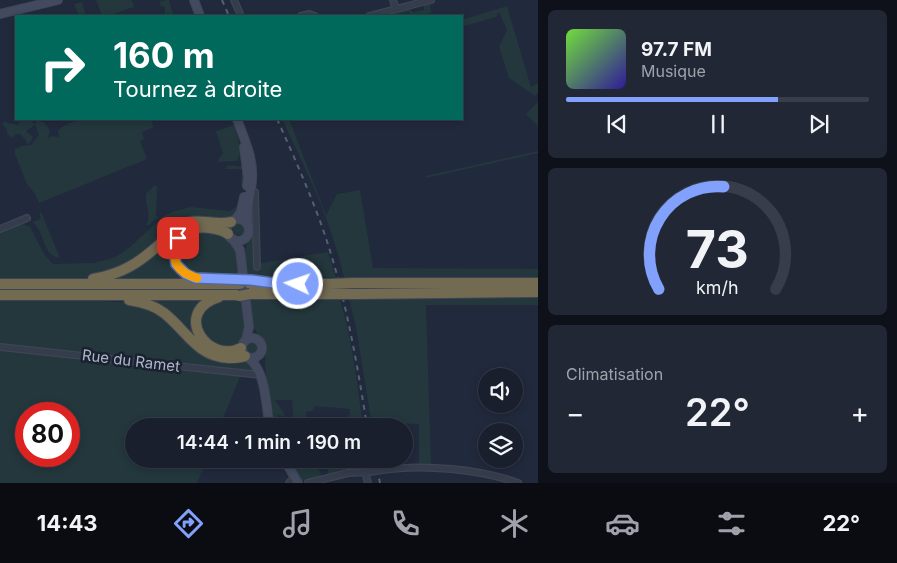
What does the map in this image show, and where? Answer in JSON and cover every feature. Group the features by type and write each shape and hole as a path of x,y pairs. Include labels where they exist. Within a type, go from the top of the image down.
{"highway":[{"path":"23,284 93,280 112,276 143,258 182,224 191,222 217,224 233,221"},
{"path":"230,237 218,229 189,230 178,238 174,247 176,264 186,274 195,278 244,287"},
{"path":"0,284 330,289 353,283 538,283"},
{"path":"0,295 98,295 282,284 358,294 538,292"},
{"path":"244,287 206,302 199,308 197,330 201,337 213,348 229,352 246,350"},
{"path":"98,295 144,302 153,306 172,320 198,347 216,357 235,358 246,350"}],"street":[{"path":"0,14 58,0"},
{"path":"194,0 200,15"},
{"path":"234,0 242,15"},
{"path":"393,0 396,9"},
{"path":"373,15 430,0"},
{"path":"237,120 251,158 253,174 247,206 249,231 258,266"},
{"path":"241,131 248,178 241,212 228,226 230,237 240,250 249,327 246,350 256,363 261,376 269,418"},
{"path":"240,250 249,231 255,192"},
{"path":"0,229 27,218"},
{"path":"233,221 240,220 249,231"},
{"path":"230,237 238,241 249,231"},
{"path":"249,327 255,339 262,346 260,354 263,369 261,376"},
{"path":"246,350 255,339"},
{"name":"Rue du Ramet","path":"0,346 261,376"},
{"path":"246,350 257,357 260,354"},
{"path":"308,483 348,473 430,467 466,470 493,475 518,483"},
{"path":"288,468 294,481"},
{"path":"367,472 368,483"},
{"path":"331,478 336,483"}],"shaded area":[{"path":"96,0 132,0 134,7 110,15 102,15"},
{"path":"169,0 174,15 165,15 165,7 161,6 159,2"},
{"path":"82,2 86,15 79,15 74,4"},
{"path":"430,3 431,13 427,15 410,15 409,12 381,15 409,8 413,12 424,10 424,4"},
{"path":"507,6 531,87 538,83 538,92 535,96 509,78 499,47 507,30 499,12 496,17 463,26 463,19"},
{"path":"538,102 538,130 537,125 526,114"},
{"path":"19,120 30,120 35,124 37,120 39,120 45,123 50,131 48,138 53,136 59,138 58,131 65,125 83,120 150,120 154,127 142,132 144,139 140,141 147,159 39,203 27,184 15,154 15,149 31,145 39,135 35,125 26,131 33,137 30,143 27,144 20,134 15,134 13,138 7,134 7,129 3,122 18,125"},
{"path":"282,120 289,120 326,215 337,194 360,190 373,268 538,269 538,279 344,278 333,237 309,177"},
{"path":"234,125 239,143 239,157 237,161 217,162 223,153 216,131"},
{"path":"538,151 538,153 426,178 426,176"},
{"path":"228,165 243,167 246,178 245,189 241,185 242,169 225,169"},
{"path":"154,186 157,186 156,215 158,217 149,225 146,225 148,213 146,194"},
{"path":"240,194 242,195 240,208 234,218 198,219 147,252 108,274 86,278 0,279 0,231 21,223 30,227 44,254 53,264 93,263 119,255 164,216 191,207 230,211 236,207"},
{"path":"41,212 60,258 50,253 39,231 32,222 41,219 39,213"},
{"path":"241,223 244,224 244,234 237,235 234,234 233,227 234,224"},
{"path":"188,226 173,246 188,279 107,281"},
{"path":"216,232 229,240 236,250 241,277 199,275 191,272 180,260 179,249 189,233"},
{"path":"253,232 255,269 260,270 261,263 328,252 336,278 246,276 246,249"},
{"path":"538,296 538,305 426,305 431,465 419,465 419,424 413,424 413,418 371,418 356,327 349,300"},
{"path":"0,298 134,303 162,316 191,346 245,360 251,364 254,369 252,372 180,363 176,366 241,374 223,418 125,418 125,468 203,468 197,483 0,483"},
{"path":"209,298 193,322 215,355 151,303 153,299"},
{"path":"250,300 340,300 354,363 362,418 349,418 350,409 315,406 312,411 306,412 306,418 293,418 292,400 275,400 285,415 284,417 277,415 278,418 274,418 266,376 266,347 254,328"},
{"path":"218,301 244,301 246,326 236,348 226,349 208,340 200,322 207,307"},
{"path":"250,342 254,342 258,348 254,354 250,354 246,350 246,346"},
{"path":"294,468 316,468 319,470 322,478 301,481"},
{"path":"328,468 346,468 341,472 328,475"}],"railway":[{"path":"222,0 229,15"},
{"path":"277,120 315,208 336,271 354,348 366,418"},
{"path":"377,468 380,483"}],"slow traffic":[{"path":"175,259 180,269 186,274 197,278"}],"route":[{"path":"178,238 174,247 176,264 186,274 195,278 298,284"}]}
